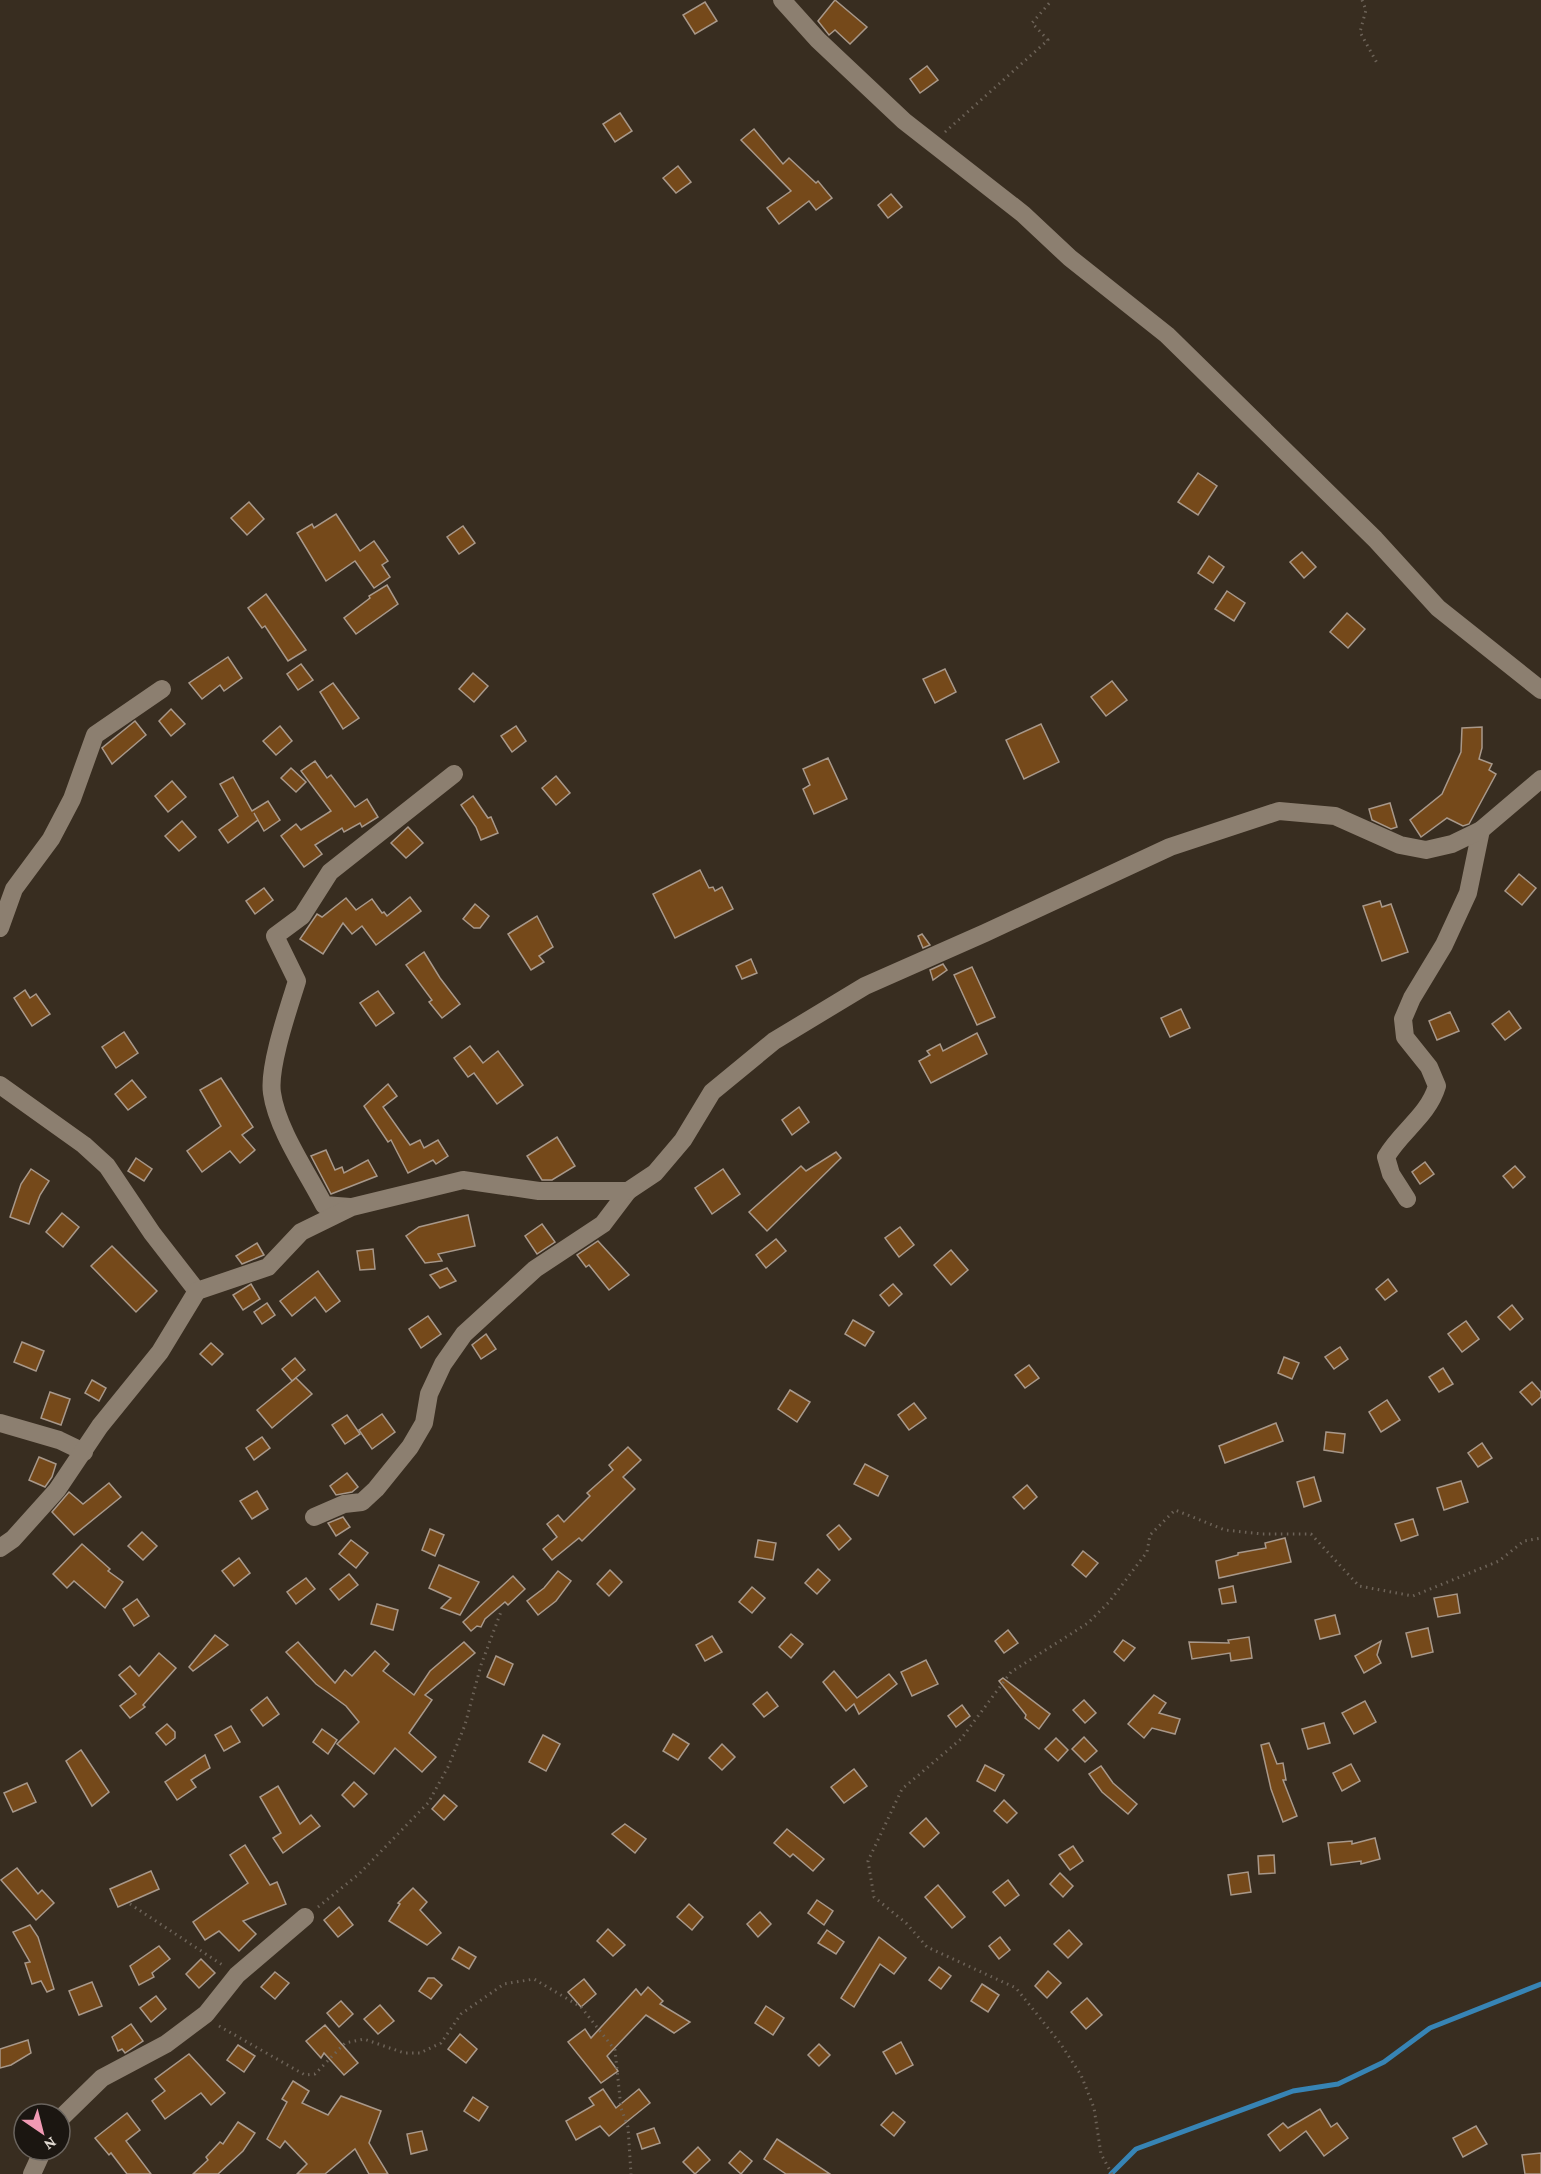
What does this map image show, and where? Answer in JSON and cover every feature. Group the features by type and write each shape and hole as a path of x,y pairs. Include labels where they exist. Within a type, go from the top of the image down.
{"street":[{"path":"782,0 818,40 933,144 1023,214 1070,258 1167,335 1324,489 1438,608 1541,690"},
{"path":"0,928 14,889 51,839 72,799 95,735 162,689"},
{"path":"352,1207 324,1205 278,1116 271,1091 275,1065 297,981 275,936 302,916 330,872 454,774"},
{"path":"314,1517 344,1504 362,1502 376,1489 411,1447 424,1423 429,1394 443,1364 464,1334 535,1269 603,1224 628,1191 655,1173 683,1140 711,1092 774,1041 865,986 986,933 1170,847 1279,811 1335,816 1400,844 1426,850 1452,844 1481,830 1541,779"},
{"path":"1407,1199 1391,1174 1386,1157 1393,1145 1423,1114 1434,1098 1437,1086 1429,1067 1406,1037 1403,1019 1412,998 1444,945 1468,893 1481,830"},
{"path":"0,1085 84,1145 107,1166 152,1233 197,1291"},
{"path":"0,1548 13,1539 57,1490 100,1426 160,1352 197,1291 268,1267 301,1232 352,1207 463,1180 539,1191 628,1191"},
{"path":"0,1423 59,1440 84,1452"},
{"path":"72,2108 102,2078 166,2044 206,2014 237,1975 304,1917"}],"path":[{"path":"933,144 1048,40 1032,23 1052,0"},
{"path":"1362,0 1366,10 1360,32 1377,63"},
{"path":"1112,2174 1101,2154 1094,2108 1081,2075 1060,2043 1016,1988 927,1947 906,1923 874,1897 868,1861 902,1789 961,1739 1011,1672 1088,1623 1109,1602 1147,1551 1150,1535 1175,1510 1225,1530 1262,1534 1311,1534 1359,1586 1413,1596 1499,1561 1524,1541 1541,1538"},
{"path":"304,1917 359,1874 428,1803 448,1767 465,1725 481,1665 502,1610"},
{"path":"130,1904 237,1975"},
{"path":"206,2014 224,2030 254,2043 305,2075 315,2074 345,2043 364,2039 404,2053 420,2054 441,2043 461,2014 504,1984 534,1979 581,2007 615,2050 621,2108 628,2127 631,2174"}],"building":[{"path":"835,0 867,27 850,44 835,30 829,35 818,21"},
{"path":"705,2 717,21 695,34 683,15"},
{"path":"927,66 938,80 920,93 910,79"},
{"path":"620,113 632,131 615,142 603,124"},
{"path":"754,129 783,164 789,158 816,183 818,181 832,198 816,210 809,201 779,224 767,208 791,191 741,140"},
{"path":"678,166 691,182 676,193 663,178"},
{"path":"891,194 902,207 888,218 878,205"},
{"path":"1198,473 1217,486 1198,515 1178,502"},
{"path":"249,502 264,519 247,535 231,518"},
{"path":"336,514 360,551 374,541 388,561 382,565 390,577 374,588 355,561 326,581 297,533 312,524 314,528"},
{"path":"463,526 475,543 459,554 447,537"},
{"path":"1302,552 1316,567 1304,578 1290,562"},
{"path":"1209,556 1224,567 1213,583 1198,573"},
{"path":"387,585 398,604 356,634 344,618 370,598 369,596"},
{"path":"1227,591 1245,603 1234,621 1215,609"},
{"path":"266,594 306,650 288,661 265,626 262,628 248,608"},
{"path":"1347,613 1365,629 1348,648 1330,632"},
{"path":"228,657 242,678 224,691 220,685 202,699 189,683"},
{"path":"301,664 313,680 298,690 287,674"},
{"path":"945,669 956,692 935,703 923,679"},
{"path":"473,673 488,686 474,702 459,689"},
{"path":"1112,681 1127,700 1106,716 1091,697"},
{"path":"333,683 359,718 343,729 320,692"},
{"path":"171,709 185,724 171,736 159,721"},
{"path":"135,721 146,735 112,764 102,748"},
{"path":"1041,724 1059,762 1024,779 1006,740"},
{"path":"280,726 292,741 276,755 263,741"},
{"path":"516,726 526,741 512,752 501,736"},
{"path":"1482,727 1482,748 1479,759 1492,764 1489,770 1496,774 1469,824 1463,826 1447,818 1421,837 1410,820 1442,794 1461,752 1462,728"},
{"path":"828,758 847,799 814,814 803,789 810,785 803,769"},
{"path":"315,761 327,778 331,775 355,807 367,799 378,817 362,827 360,823 344,832 342,828 315,845 322,854 304,867 281,836 296,824 301,830 331,811 301,771"},
{"path":"291,768 306,782 296,792 281,778"},
{"path":"556,776 570,793 556,805 542,788"},
{"path":"233,777 252,811 268,801 280,820 264,831 258,820 228,843 219,830 238,816 220,784"},
{"path":"172,781 186,797 168,812 155,796"},
{"path":"473,796 488,818 491,817 498,833 481,840 476,827 461,805"},
{"path":"1390,803 1397,827 1391,829 1372,820 1369,809"},
{"path":"182,821 196,837 179,851 165,836"},
{"path":"408,827 423,843 406,858 391,843"},
{"path":"700,870 709,888 713,887 715,891 722,887 733,909 675,938 653,894"},
{"path":"1519,874 1536,888 1522,905 1505,891"},
{"path":"264,888 273,900 255,914 246,901"},
{"path":"410,897 421,911 376,945 362,926 352,934 343,923 323,954 300,939 317,914 322,917 346,898 356,910 372,899 387,916"},
{"path":"1380,901 1382,907 1391,904 1408,952 1382,961 1363,906"},
{"path":"475,904 489,916 480,928 474,928 463,919"},
{"path":"537,916 553,947 539,956 544,962 531,970 508,934"},
{"path":"922,934 930,945 923,948 918,936"},
{"path":"424,952 460,1004 442,1018 429,1002 432,1000 406,965"},
{"path":"751,959 757,973 742,979 736,966"},
{"path":"943,964 947,970 933,980 930,970"},
{"path":"972,967 995,1017 977,1025 954,975"},
{"path":"25,990 30,998 36,994 50,1014 32,1026 14,998"},
{"path":"378,991 394,1013 376,1026 360,1003"},
{"path":"1181,1009 1190,1028 1170,1037 1161,1018"},
{"path":"1509,1011 1521,1028 1505,1040 1492,1024"},
{"path":"1450,1012 1459,1031 1437,1040 1429,1021"},
{"path":"124,1032 138,1053 116,1068 102,1047"},
{"path":"977,1033 987,1054 931,1083 919,1061 930,1055 927,1051 940,1044 943,1051"},
{"path":"470,1046 483,1063 498,1051 523,1085 497,1104 474,1073 468,1077 454,1058"},
{"path":"221,1078 253,1127 242,1135 255,1150 240,1163 230,1151 202,1172 187,1151 221,1126 200,1090"},
{"path":"132,1080 146,1097 128,1110 115,1094"},
{"path":"388,1084 397,1096 383,1107 410,1145 420,1140 424,1148 438,1140 448,1156 436,1164 433,1160 408,1173 391,1140 388,1142 364,1106"},
{"path":"799,1107 809,1122 792,1135 782,1120"},
{"path":"557,1137 575,1166 552,1180 542,1180 527,1156"},
{"path":"326,1150 335,1170 342,1167 344,1173 368,1160 377,1176 331,1194 311,1156"},
{"path":"836,1152 841,1158 767,1231 749,1212 801,1166 806,1171"},
{"path":"136,1158 152,1169 144,1181 128,1171"},
{"path":"1425,1162 1434,1174 1420,1184 1412,1172"},
{"path":"1515,1166 1525,1177 1513,1188 1503,1176"},
{"path":"31,1169 49,1181 40,1195 29,1224 10,1217 21,1184"},
{"path":"723,1169 740,1194 712,1214 695,1188"},
{"path":"62,1213 79,1227 63,1247 46,1232"},
{"path":"468,1215 475,1246 438,1254 442,1261 425,1263 406,1236 419,1227"},
{"path":"542,1224 555,1242 537,1254 525,1236"},
{"path":"900,1227 914,1245 899,1257 885,1238"},
{"path":"776,1239 786,1251 766,1268 756,1255"},
{"path":"598,1241 629,1275 609,1290 589,1265 586,1267 577,1255"},
{"path":"257,1243 264,1255 242,1264 236,1256"},
{"path":"112,1246 157,1291 136,1312 91,1266"},
{"path":"373,1249 375,1269 360,1270 357,1251"},
{"path":"951,1250 968,1270 951,1285 934,1265"},
{"path":"447,1268 456,1281 440,1288 430,1275"},
{"path":"318,1271 340,1301 326,1312 315,1297 292,1316 280,1301"},
{"path":"1388,1279 1397,1291 1385,1300 1376,1289"},
{"path":"251,1284 260,1299 243,1310 233,1295"},
{"path":"893,1284 902,1294 889,1306 880,1295"},
{"path":"267,1303 275,1315 262,1324 254,1312"},
{"path":"1512,1305 1523,1319 1510,1330 1498,1317"},
{"path":"428,1316 441,1334 421,1348 409,1329"},
{"path":"853,1320 874,1332 865,1346 845,1334"},
{"path":"1466,1321 1479,1339 1462,1352 1448,1334"},
{"path":"486,1334 496,1349 481,1359 472,1345"},
{"path":"22,1342 44,1351 36,1371 14,1362"},
{"path":"211,1343 223,1354 212,1365 200,1354"},
{"path":"1340,1347 1348,1359 1334,1369 1325,1357"},
{"path":"1284,1357 1299,1363 1292,1379 1278,1373"},
{"path":"295,1358 305,1370 292,1381 282,1369"},
{"path":"1029,1365 1039,1378 1025,1388 1015,1375"},
{"path":"1443,1368 1453,1384 1439,1392 1429,1377"},
{"path":"296,1378 312,1394 272,1428 257,1410"},
{"path":"92,1380 106,1388 99,1401 85,1393"},
{"path":"1532,1382 1541,1392 1541,1397 1532,1405 1520,1392"},
{"path":"790,1390 810,1402 797,1422 778,1409"},
{"path":"50,1392 70,1399 61,1425 41,1418"},
{"path":"1387,1400 1400,1420 1381,1432 1369,1412"},
{"path":"914,1403 926,1418 909,1430 898,1415"},
{"path":"382,1414 395,1432 372,1449 359,1430"},
{"path":"347,1415 360,1434 345,1444 332,1425"},
{"path":"1276,1423 1283,1441 1225,1463 1219,1446"},
{"path":"1326,1432 1345,1434 1343,1453 1324,1450"},
{"path":"262,1437 270,1448 254,1460 246,1448"},
{"path":"1482,1443 1492,1458 1478,1467 1468,1453"},
{"path":"628,1447 641,1460 623,1477 635,1489 582,1541 579,1538 552,1560 543,1549 557,1537 547,1524 558,1515 564,1522 590,1496 587,1493 613,1470 609,1465"},
{"path":"39,1457 56,1464 52,1477 45,1487 29,1480"},
{"path":"865,1464 888,1476 878,1496 854,1484"},
{"path":"347,1473 358,1487 352,1492 336,1495 330,1486"},
{"path":"1314,1477 1321,1501 1304,1507 1297,1482"},
{"path":"1461,1481 1468,1502 1444,1510 1437,1488"},
{"path":"109,1483 121,1497 74,1535 52,1512 69,1492 83,1504"},
{"path":"1027,1485 1037,1497 1024,1509 1013,1497"},
{"path":"257,1491 268,1509 252,1519 240,1501"},
{"path":"343,1517 350,1527 336,1536 328,1523"},
{"path":"1413,1519 1418,1535 1401,1541 1395,1524"},
{"path":"839,1525 851,1539 839,1550 827,1535"},
{"path":"430,1529 444,1535 435,1556 422,1550"},
{"path":"142,1532 157,1546 143,1560 128,1546"},
{"path":"1285,1538 1291,1562 1219,1578 1216,1561 1238,1555 1238,1553 1266,1548 1265,1543"},
{"path":"351,1540 368,1553 356,1568 339,1554"},
{"path":"758,1540 776,1543 773,1560 755,1557"},
{"path":"82,1544 110,1569 108,1571 123,1582 105,1608 74,1581 67,1588 53,1574"},
{"path":"1083,1551 1098,1563 1086,1577 1072,1565"},
{"path":"239,1558 250,1573 234,1586 222,1571"},
{"path":"439,1565 479,1582 460,1615 441,1608 451,1598 429,1588"},
{"path":"818,1569 830,1580 817,1594 805,1583"},
{"path":"610,1570 622,1582 609,1596 597,1584"},
{"path":"558,1571 571,1581 556,1601 538,1615 527,1601 544,1588"},
{"path":"349,1574 358,1585 339,1600 330,1589"},
{"path":"513,1576 525,1589 508,1605 505,1602 485,1619 481,1627 477,1626 471,1631 463,1622"},
{"path":"306,1578 315,1589 296,1604 287,1592"},
{"path":"1233,1586 1236,1602 1222,1604 1219,1589"},
{"path":"752,1587 765,1598 752,1613 739,1602"},
{"path":"1457,1594 1460,1613 1438,1617 1434,1598"},
{"path":"137,1599 149,1616 134,1626 123,1609"},
{"path":"377,1604 398,1610 393,1630 371,1624"},
{"path":"1335,1615 1340,1634 1320,1639 1315,1620"},
{"path":"1428,1628 1433,1652 1412,1657 1406,1633"},
{"path":"1008,1630 1018,1643 1004,1653 995,1641"},
{"path":"791,1634 803,1644 791,1658 779,1647"},
{"path":"215,1635 228,1645 193,1671 189,1667"},
{"path":"712,1636 722,1652 705,1661 696,1645"},
{"path":"1249,1637 1252,1658 1231,1661 1230,1653 1192,1659 1189,1642 1229,1643 1228,1640"},
{"path":"1123,1640 1135,1648 1124,1661 1114,1652"},
{"path":"1381,1641 1377,1655 1381,1663 1364,1673 1355,1656"},
{"path":"298,1642 335,1683 345,1670 352,1676 375,1651 389,1664 383,1671 414,1695 430,1671 464,1642 475,1653 425,1695 432,1700 409,1733 436,1757 422,1772 395,1748 374,1774 337,1744 359,1722 346,1706 316,1684 286,1652"},
{"path":"159,1653 176,1668 143,1705 145,1707 130,1718 120,1706 136,1694 119,1675 130,1666 139,1676"},
{"path":"496,1656 513,1664 504,1685 487,1677"},
{"path":"926,1660 938,1684 912,1696 901,1672"},
{"path":"834,1671 857,1698 889,1674 897,1684 859,1714 854,1704 846,1711 823,1682"},
{"path":"1003,1678 1050,1714 1039,1729 1025,1718 1026,1715 999,1681"},
{"path":"767,1692 778,1706 764,1717 753,1704"},
{"path":"1154,1695 1166,1703 1159,1713 1180,1719 1175,1734 1152,1728 1144,1738 1128,1724"},
{"path":"267,1697 279,1714 263,1726 251,1710"},
{"path":"1084,1700 1096,1713 1085,1723 1073,1710"},
{"path":"1365,1701 1376,1722 1354,1734 1342,1713"},
{"path":"962,1705 970,1716 956,1727 948,1716"},
{"path":"1324,1723 1330,1743 1308,1749 1302,1729"},
{"path":"167,1724 175,1732 175,1738 166,1745 156,1733"},
{"path":"231,1726 240,1742 224,1751 215,1735"},
{"path":"322,1729 337,1740 328,1754 313,1742"},
{"path":"673,1734 689,1744 678,1760 663,1751"},
{"path":"543,1735 560,1744 546,1771 529,1762"},
{"path":"1084,1737 1097,1751 1085,1762 1072,1749"},
{"path":"1056,1738 1068,1750 1058,1761 1045,1749"},
{"path":"1269,1743 1277,1764 1283,1763 1286,1780 1283,1780 1297,1816 1283,1822 1271,1789 1261,1745"},
{"path":"722,1744 735,1757 722,1770 709,1758"},
{"path":"81,1750 109,1792 92,1806 66,1761"},
{"path":"205,1755 210,1768 191,1780 196,1787 177,1800 165,1782"},
{"path":"1351,1764 1360,1781 1342,1791 1333,1773"},
{"path":"985,1765 1004,1775 995,1791 977,1781"},
{"path":"1101,1766 1113,1783 1137,1804 1128,1814 1102,1792 1089,1774"},
{"path":"854,1769 867,1786 844,1803 831,1787"},
{"path":"354,1782 367,1794 354,1807 342,1795"},
{"path":"27,1783 36,1802 13,1812 4,1793"},
{"path":"278,1786 300,1824 311,1815 320,1826 283,1853 273,1838 281,1833 260,1797"},
{"path":"444,1795 457,1806 444,1820 432,1809"},
{"path":"1004,1800 1017,1813 1007,1823 994,1811"},
{"path":"926,1818 939,1833 924,1847 910,1833"},
{"path":"625,1824 646,1839 635,1853 612,1834"},
{"path":"787,1829 824,1859 813,1871 793,1854 790,1857 774,1843"},
{"path":"1375,1838 1380,1859 1361,1864 1361,1861 1331,1865 1328,1843 1352,1841 1352,1844"},
{"path":"245,1845 270,1885 277,1882 286,1904 243,1921 256,1934 239,1951 219,1931 205,1940 193,1922 248,1883 230,1855"},
{"path":"1073,1846 1083,1861 1070,1870 1059,1855"},
{"path":"1274,1855 1275,1873 1259,1874 1258,1856"},
{"path":"17,1868 38,1894 42,1890 54,1903 36,1920 1,1880"},
{"path":"151,1871 159,1889 118,1907 110,1889"},
{"path":"1248,1872 1251,1892 1231,1895 1228,1875"},
{"path":"1060,1873 1073,1886 1063,1897 1050,1884"},
{"path":"1008,1880 1019,1895 1005,1906 993,1892"},
{"path":"938,1885 965,1917 952,1928 925,1897"},
{"path":"413,1888 427,1902 420,1910 441,1933 427,1945 389,1921 400,1904 398,1903"},
{"path":"817,1900 833,1911 824,1925 808,1913"},
{"path":"689,1904 703,1917 692,1930 677,1917"},
{"path":"339,1907 353,1925 338,1937 324,1920"},
{"path":"760,1912 771,1924 758,1937 747,1924"},
{"path":"30,1925 38,1937 54,1989 47,1992 41,1981 32,1984 25,1963 30,1962 13,1932"},
{"path":"608,1929 625,1945 613,1956 597,1941"},
{"path":"827,1930 844,1942 836,1954 818,1943"},
{"path":"1069,1930 1082,1944 1068,1958 1054,1944"},
{"path":"879,1937 906,1958 894,1974 880,1964 854,2007 841,1998"},
{"path":"1000,1937 1010,1950 999,1959 989,1946"},
{"path":"159,1946 170,1959 152,1973 154,1977 139,1985 130,1966"},
{"path":"459,1947 476,1957 469,1969 452,1959"},
{"path":"201,1959 215,1973 199,1988 186,1974"},
{"path":"939,1967 951,1976 941,1989 929,1980"},
{"path":"1048,1971 1061,1983 1047,1998 1035,1986"},
{"path":"275,1972 289,1983 275,1999 261,1987"},
{"path":"428,1978 434,1978 442,1985 431,1999 419,1991"},
{"path":"584,1979 596,1994 581,2007 568,1992"},
{"path":"92,1982 102,2006 79,2015 69,1991"},
{"path":"982,1984 999,1995 988,2012 971,2001"},
{"path":"648,1987 663,2001 660,2004 690,2022 674,2033 646,2015 607,2056 618,2071 601,2083 568,2042 585,2029 591,2038 636,1989 641,1995"},
{"path":"156,1996 166,2009 151,2022 140,2008"},
{"path":"1087,1998 1102,2015 1086,2029 1071,2012"},
{"path":"341,2001 353,2014 339,2027 327,2013"},
{"path":"380,2005 394,2021 378,2034 364,2019"},
{"path":"766,2006 784,2018 773,2035 755,2023"},
{"path":"131,2024 143,2041 125,2053 122,2049 118,2051 112,2037"},
{"path":"325,2025 358,2063 344,2075 324,2053 321,2058 306,2041"},
{"path":"460,2034 477,2049 466,2063 448,2049"},
{"path":"28,2040 31,2053 11,2065 0,2068 0,2049"},
{"path":"901,2042 913,2065 896,2074 883,2052"},
{"path":"819,2044 830,2055 819,2066 808,2055"},
{"path":"238,2045 255,2056 244,2072 227,2060"},
{"path":"189,2054 225,2093 211,2105 201,2093 165,2119 152,2101 165,2091 155,2079"},
{"path":"293,2081 309,2091 302,2103 328,2115 341,2096 381,2111 369,2143 388,2174 369,2174 355,2149 325,2174 297,2174 307,2164 285,2141 280,2148 267,2139 287,2102 282,2099"},
{"path":"603,2089 616,2108 639,2089 650,2103 609,2136 600,2126 576,2140 566,2121 594,2105 589,2098"},
{"path":"473,2097 488,2107 479,2121 464,2111"},
{"path":"1320,2109 1331,2127 1337,2123 1348,2138 1324,2156 1306,2131 1280,2151 1268,2135 1283,2123 1288,2128"},
{"path":"893,2112 905,2122 894,2136 881,2125"},
{"path":"127,2113 140,2130 126,2141 151,2174 127,2174 111,2153 109,2155 95,2138"},
{"path":"238,2122 255,2133 243,2151 218,2174 193,2174 208,2160 206,2157 220,2142 223,2144"},
{"path":"1476,2126 1487,2144 1463,2157 1453,2138"},
{"path":"654,2128 660,2143 642,2149 637,2134"},
{"path":"422,2131 427,2150 411,2154 407,2134"},
{"path":"777,2139 830,2174 786,2174 764,2159"},
{"path":"698,2147 710,2160 695,2174 683,2162"},
{"path":"740,2151 752,2161 741,2174 729,2163"},
{"path":"1541,2153 1541,2174 1525,2174 1522,2155"}],"waterway":[{"path":"1111,2174 1136,2149 1293,2091 1338,2084 1384,2062 1430,2028 1541,1984"}]}
